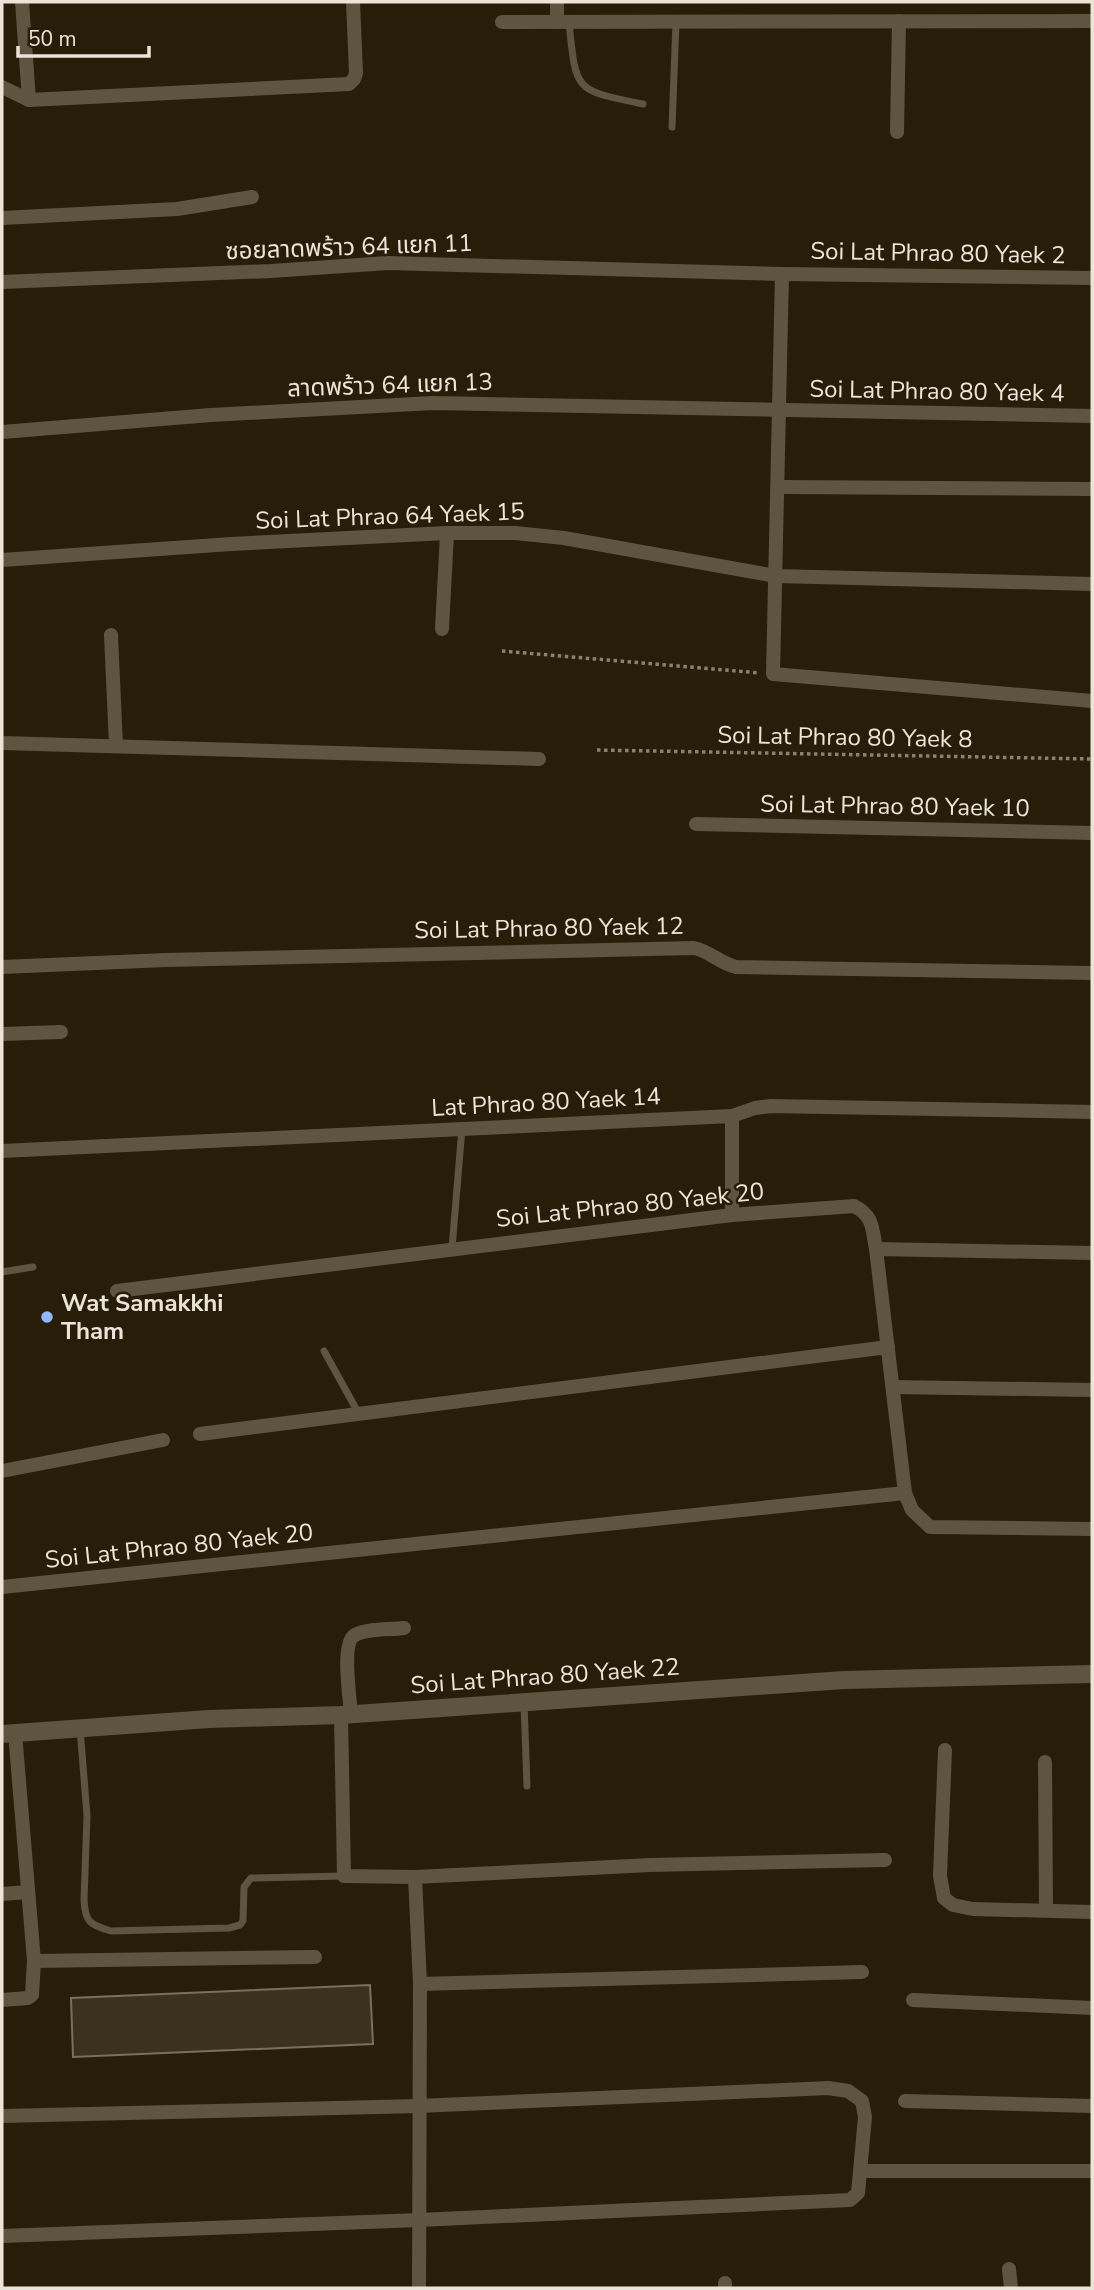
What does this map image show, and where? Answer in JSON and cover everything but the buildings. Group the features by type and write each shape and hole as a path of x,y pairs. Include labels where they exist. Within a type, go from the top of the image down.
{"street":[{"path":"22,2 29,100"},
{"path":"2,87 29,100 349,84 356,73 353,2"},
{"path":"557,2 563,22"},
{"path":"897,132 899,21"},
{"path":"502,22 1092,21"},
{"path":"2,218 177,209 252,197"},
{"name":"ซอยลาดพร้าว 64 แยก 11","path":"2,282 258,272 388,263 782,274"},
{"path":"782,274 773,674 1092,701"},
{"name":"Soi Lat Phrao 80 Yaek 2","path":"782,274 1092,278"},
{"name":"ลาดพร้าว 64 แยก 13","path":"2,432 211,415 433,403 780,411"},
{"name":"Soi Lat Phrao 80 Yaek 4","path":"780,411 1092,416"},
{"path":"779,487 1092,489"},
{"path":"442,629 447,533"},
{"name":"Soi Lat Phrao 64 Yaek 15","path":"2,560 232,544 447,533 515,533 564,538 776,576 1092,584"},
{"path":"111,635 116,746"},
{"path":"2,743 539,760"},
{"name":"Soi Lat Phrao 80 Yaek 10","path":"696,824 1092,833"},
{"name":"Soi Lat Phrao 80 Yaek 12","path":"2,967 166,960 694,948 706,951 724,964 736,967 1092,973"},
{"path":"2,1034 61,1032"},
{"name":"Lat Phrao 80 Yaek 14","path":"2,1151 732,1115 771,1106 1092,1112"},
{"path":"732,1115 732,1215"},
{"name":"Soi Lat Phrao 80 Yaek 20","path":"117,1291 732,1215 854,1206 864,1211 870,1220 876,1249 905,1493 912,1510 930,1527 1092,1529"},
{"path":"876,1249 1092,1253"},
{"path":"200,1433 888,1346"},
{"path":"892,1387 1092,1390"},
{"path":"2,1471 163,1440"},
{"name":"Soi Lat Phrao 80 Yaek 20","path":"2,1587 905,1493"},
{"path":"404,1628 355,1634 350,1639 347,1655 344,1876 415,1877 650,1865 885,1860"},
{"name":"Soi Lat Phrao 80 Yaek 22","path":"8,1734 209,1719 346,1715 844,1680 1092,1675"},
{"path":"2,2000 29,1998 32,1995 34,1961 29,1892 8,1734"},
{"path":"946,1750 940,1876 944,1898 953,1905 973,1909 1092,1912"},
{"path":"1045,1762 1046,1910"},
{"path":"415,1877 420,1984 419,2288"},
{"path":"2,1894 29,1892"},
{"path":"34,1961 315,1957"},
{"path":"420,1984 862,1972"},
{"path":"913,2000 1092,2008"},
{"path":"2,2116 418,2106 828,2088 848,2091 862,2101 865,2118 858,2193 850,2200 2,2236"},
{"path":"905,2101 1092,2106"},
{"path":"862,2171 1092,2171"},
{"path":"1009,2269 1011,2288"}],"lane":[{"path":"563,22 574,68 581,83 591,92 643,104"},
{"path":"673,127 676,22"},
{"path":"452,1248 461,1128"},
{"path":"2,1272 33,1267"},
{"path":"324,1351 359,1414"},
{"path":"523,1701 527,1786"},
{"path":"80,1728 87,1816 85,1914 96,1927 111,1931 235,1927 243,1920 244,1887 251,1878 344,1876"}],"path":[{"path":"502,651 773,674"},
{"name":"Soi Lat Phrao 80 Yaek 8","path":"597,750 1092,759"}],"place":[{"name":"Wat Samakkhi Tham","path":"47,1317"}]}
